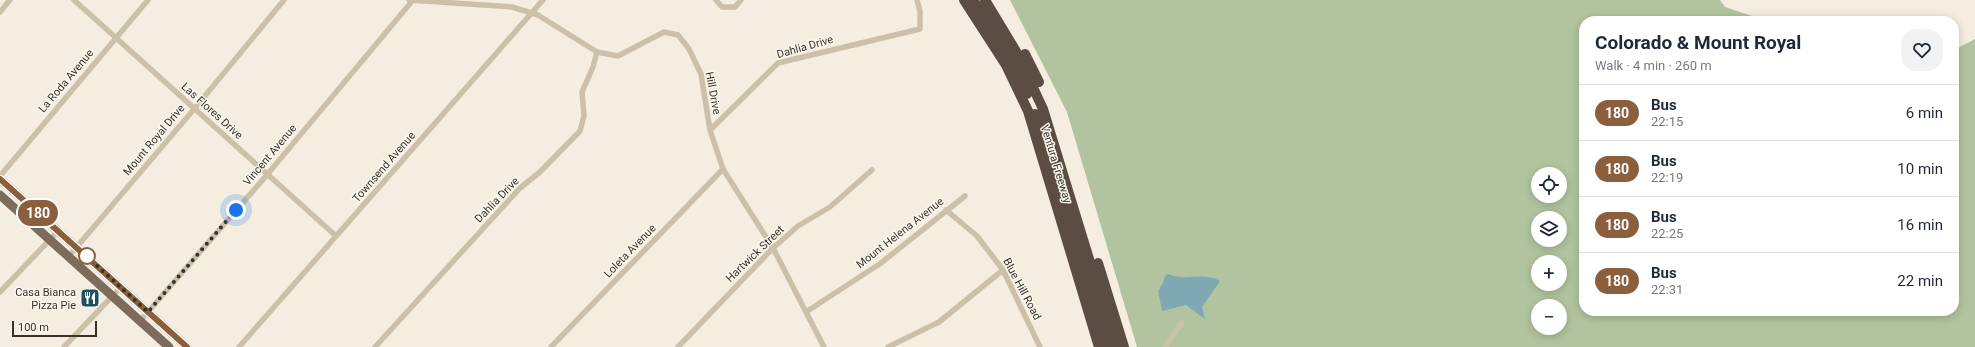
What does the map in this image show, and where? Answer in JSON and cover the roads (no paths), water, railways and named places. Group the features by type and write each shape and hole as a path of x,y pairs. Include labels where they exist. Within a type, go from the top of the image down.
{"highway":[{"name":"Ventura Freeway","path":"964,0 1006,65 1028,111 1099,347"},
{"path":"973,0 997,35 1015,67 1030,99 1107,347"},
{"path":"985,0 1017,53 1043,109 1116,347"},
{"name":"Ventura Freeway","path":"992,0 1032,68 1047,101 1124,347"}],"main road":[{"path":"0,179 187,347"},
{"path":"0,195 169,347"}],"street":[{"path":"0,12 10,0"},
{"name":"Las Flores Drive","path":"74,0 336,236"},
{"name":"La Roda Avenue","path":"0,176 148,0"},
{"name":"Mount Royal Drive","path":"68,256 195,108 284,0"},
{"name":"Hill Drive","path":"411,0 512,8 531,13 538,15 598,52 618,56 640,46 664,32 678,36 689,49 701,74 710,130 723,168 773,248 822,345"},
{"name":"Vincent Avenue","path":"140,321 267,174 411,0"},
{"name":"Townsend Avenue","path":"239,347 543,0"},
{"path":"716,0 722,7 735,8 741,0"},
{"name":"Dahlia Drive","path":"710,130 778,63 906,31 920,29 920,11 917,0"},
{"name":"Dahlia Drive","path":"375,347 520,188 540,172 580,130 584,116 582,92 598,52"},
{"name":"Loleta Avenue","path":"551,347 723,168"},
{"name":"Hartwick Street","path":"678,347 773,248 798,226 830,207 872,170"},
{"name":"Mount Helena Avenue","path":"806,312 881,263 965,196"},
{"name":"Blue Hill Road","path":"946,210 977,236 1003,270 1040,347"},
{"path":"0,292 58,231"},
{"path":"888,347 939,322 1003,270"},
{"path":"64,347 121,287"},
{"path":"1165,347 1182,322"},
{"path":"815,347 822,345"}],"water":[{"path":"1168,274 1181,277 1201,276 1214,278 1220,281 1202,307 1205,319 1186,305 1162,311 1158,291 1165,276"}],"place":[{"name":"Casa Bianca Pizza Pie","path":"90,298"}]}
